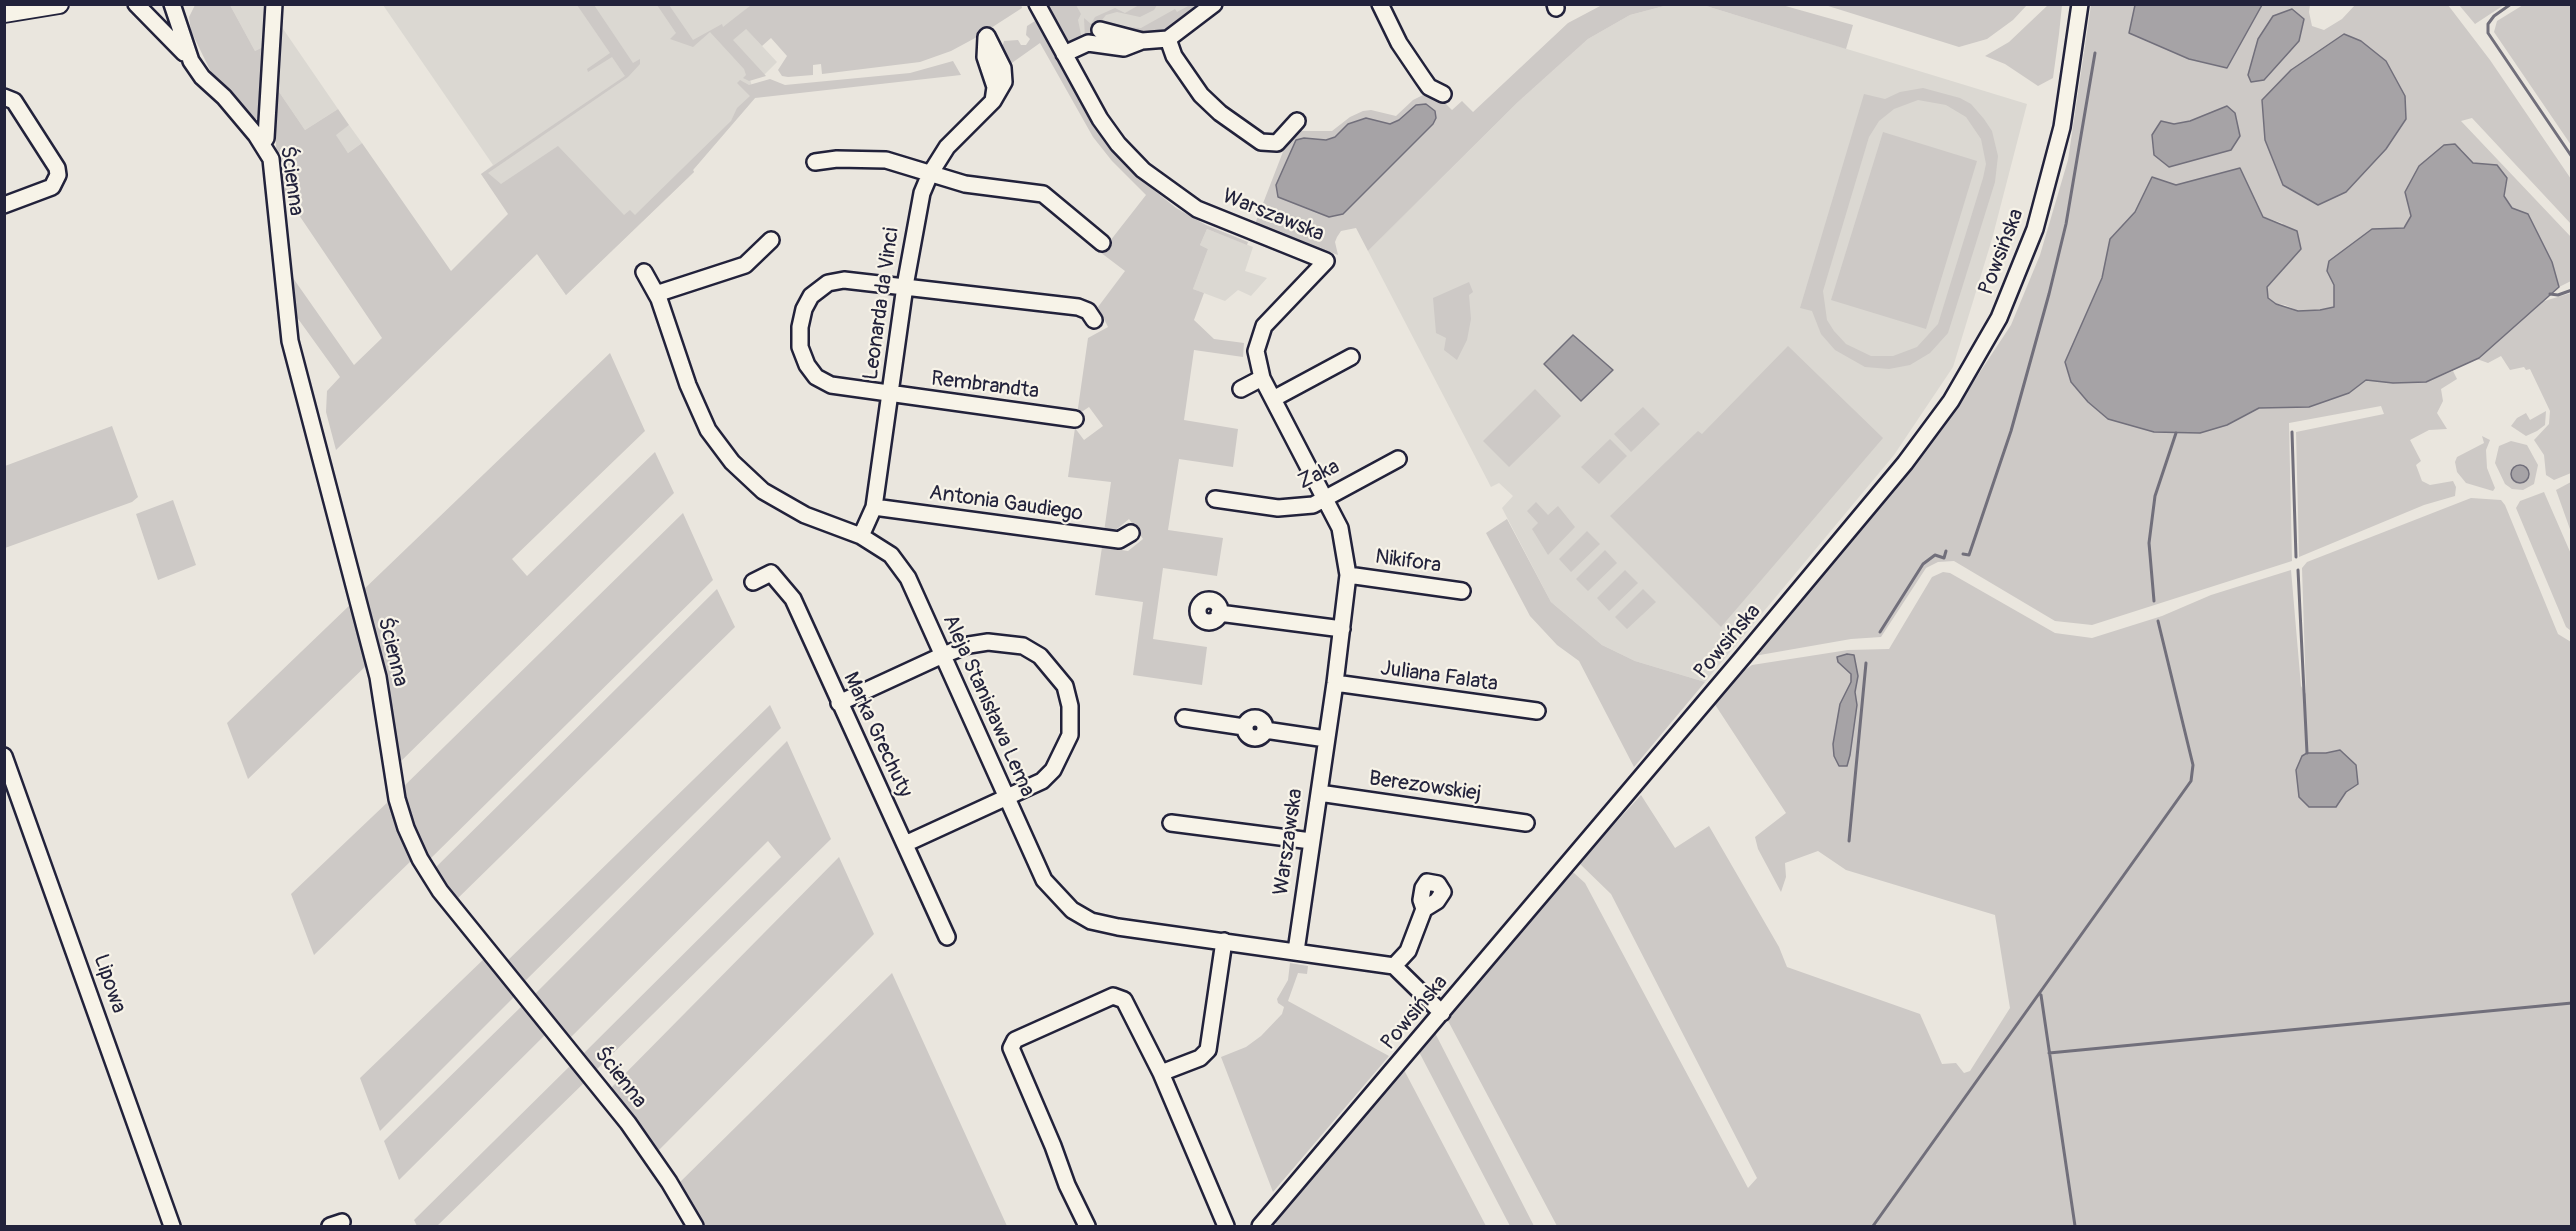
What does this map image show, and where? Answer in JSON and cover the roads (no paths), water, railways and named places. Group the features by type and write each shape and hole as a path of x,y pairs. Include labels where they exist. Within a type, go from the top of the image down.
{"main road":[{"path":"4,13 59,4"}],"street":[{"path":"136,4 191,61 202,77 224,97 262,144"},
{"path":"172,4 191,61"},
{"name":"Ścienna","path":"274,4 266,138 262,144 271,159 290,341 378,677 395,789 406,828 420,859 440,891 628,1123 669,1182 695,1227"},
{"path":"1064,54 1088,43 1124,48 1142,41 1168,39 1214,4"},
{"path":"1380,4 1399,43 1422,77 1429,87 1443,94"},
{"name":"Powsińska","path":"1260,1227 1905,463 1962,384 2007,300 2043,205 2062,126 2080,4"},
{"name":"Warszawska","path":"1037,5 1093,107 1118,144 1143,170 1170,192 1215,218 1326,261 1278,309 1261,332 1256,356 1262,378 1325,497 1344,542 1348,576 1335,683 1296,951"},
{"path":"1100,30 1142,41"},
{"path":"1168,39 1174,56 1201,95 1220,113 1261,142 1277,143 1297,122"},
{"path":"4,97 14,101 57,168 58,176 52,188 4,205"},
{"name":"Leonarda da Vinci","path":"861,536 874,507 916,214 930,174 947,147 993,101"},
{"path":"814,162 837,159 886,160 965,184 1043,194 1102,243"},
{"path":"656,294 745,265 771,240"},
{"name":"Aleja Stanisława Lema","path":"644,272 656,294 688,385 708,430 732,462 763,491 805,515 861,536 891,555 908,578 1044,880 1072,910 1091,921 1118,927 1394,966"},
{"path":"890,395 831,385 816,377 800,347 800,327 804,309 811,296 828,283 844,280 1078,307 1088,311 1094,320"},
{"path":"1273,399 1352,357"},
{"path":"1241,389 1262,378"},
{"name":"Rembrandta","path":"890,395 1075,419"},
{"name":"Zaka","path":"1215,499 1278,508 1313,505 1398,459"},
{"name":"Antonia Gaudiego","path":"874,507 1119,540 1131,533"},
{"name":"Marka Grechuty","path":"753,582 771,573 793,599 947,937"},
{"name":"Nikifora","path":"1348,576 1462,591"},
{"path":"1219,613 1342,629"},
{"path":"839,703 943,655 969,645 988,642 1023,646 1040,656 1065,686 1071,719 1070,735 1062,756 1042,781 1007,800 905,844"},
{"name":"Juliana Falata","path":"1335,683 1537,711"},
{"path":"1184,718 1244,727 1250,719 1258,718 1264,724 1265,730 1326,739"},
{"name":"Lipowa","path":"4,756 172,1227"},
{"name":"Berezowskiej","path":"1319,793 1526,823"},
{"path":"1171,823 1311,841"},
{"path":"1424,909 1408,951 1394,966 1442,1012"},
{"path":"1161,1073 1200,1058 1208,1050 1224,941"},
{"path":"1086,1227 1016,1064 1012,1043 1113,996 1124,1000 1161,1073 1226,1227"}],"waterway":[{"path":"2511,4 2494,16 2488,24 2488,33 2572,157"},
{"path":"1963,554 1969,555 2011,431 2049,294 2066,224 2095,53"},
{"path":"2550,294 2558,295 2572,290"},
{"path":"2292,432 2296,557"},
{"path":"2154,601 2149,543 2155,496 2176,433"},
{"path":"1880,632 1923,564 1935,555 1944,558 1946,551"},
{"path":"2298,570 2307,753"},
{"path":"1873,1226 2191,781 2193,765 2158,621"},
{"path":"1849,841 1866,663"},
{"path":"2041,995 2075,1226"},
{"path":"2049,1053 2572,1003"}]}
